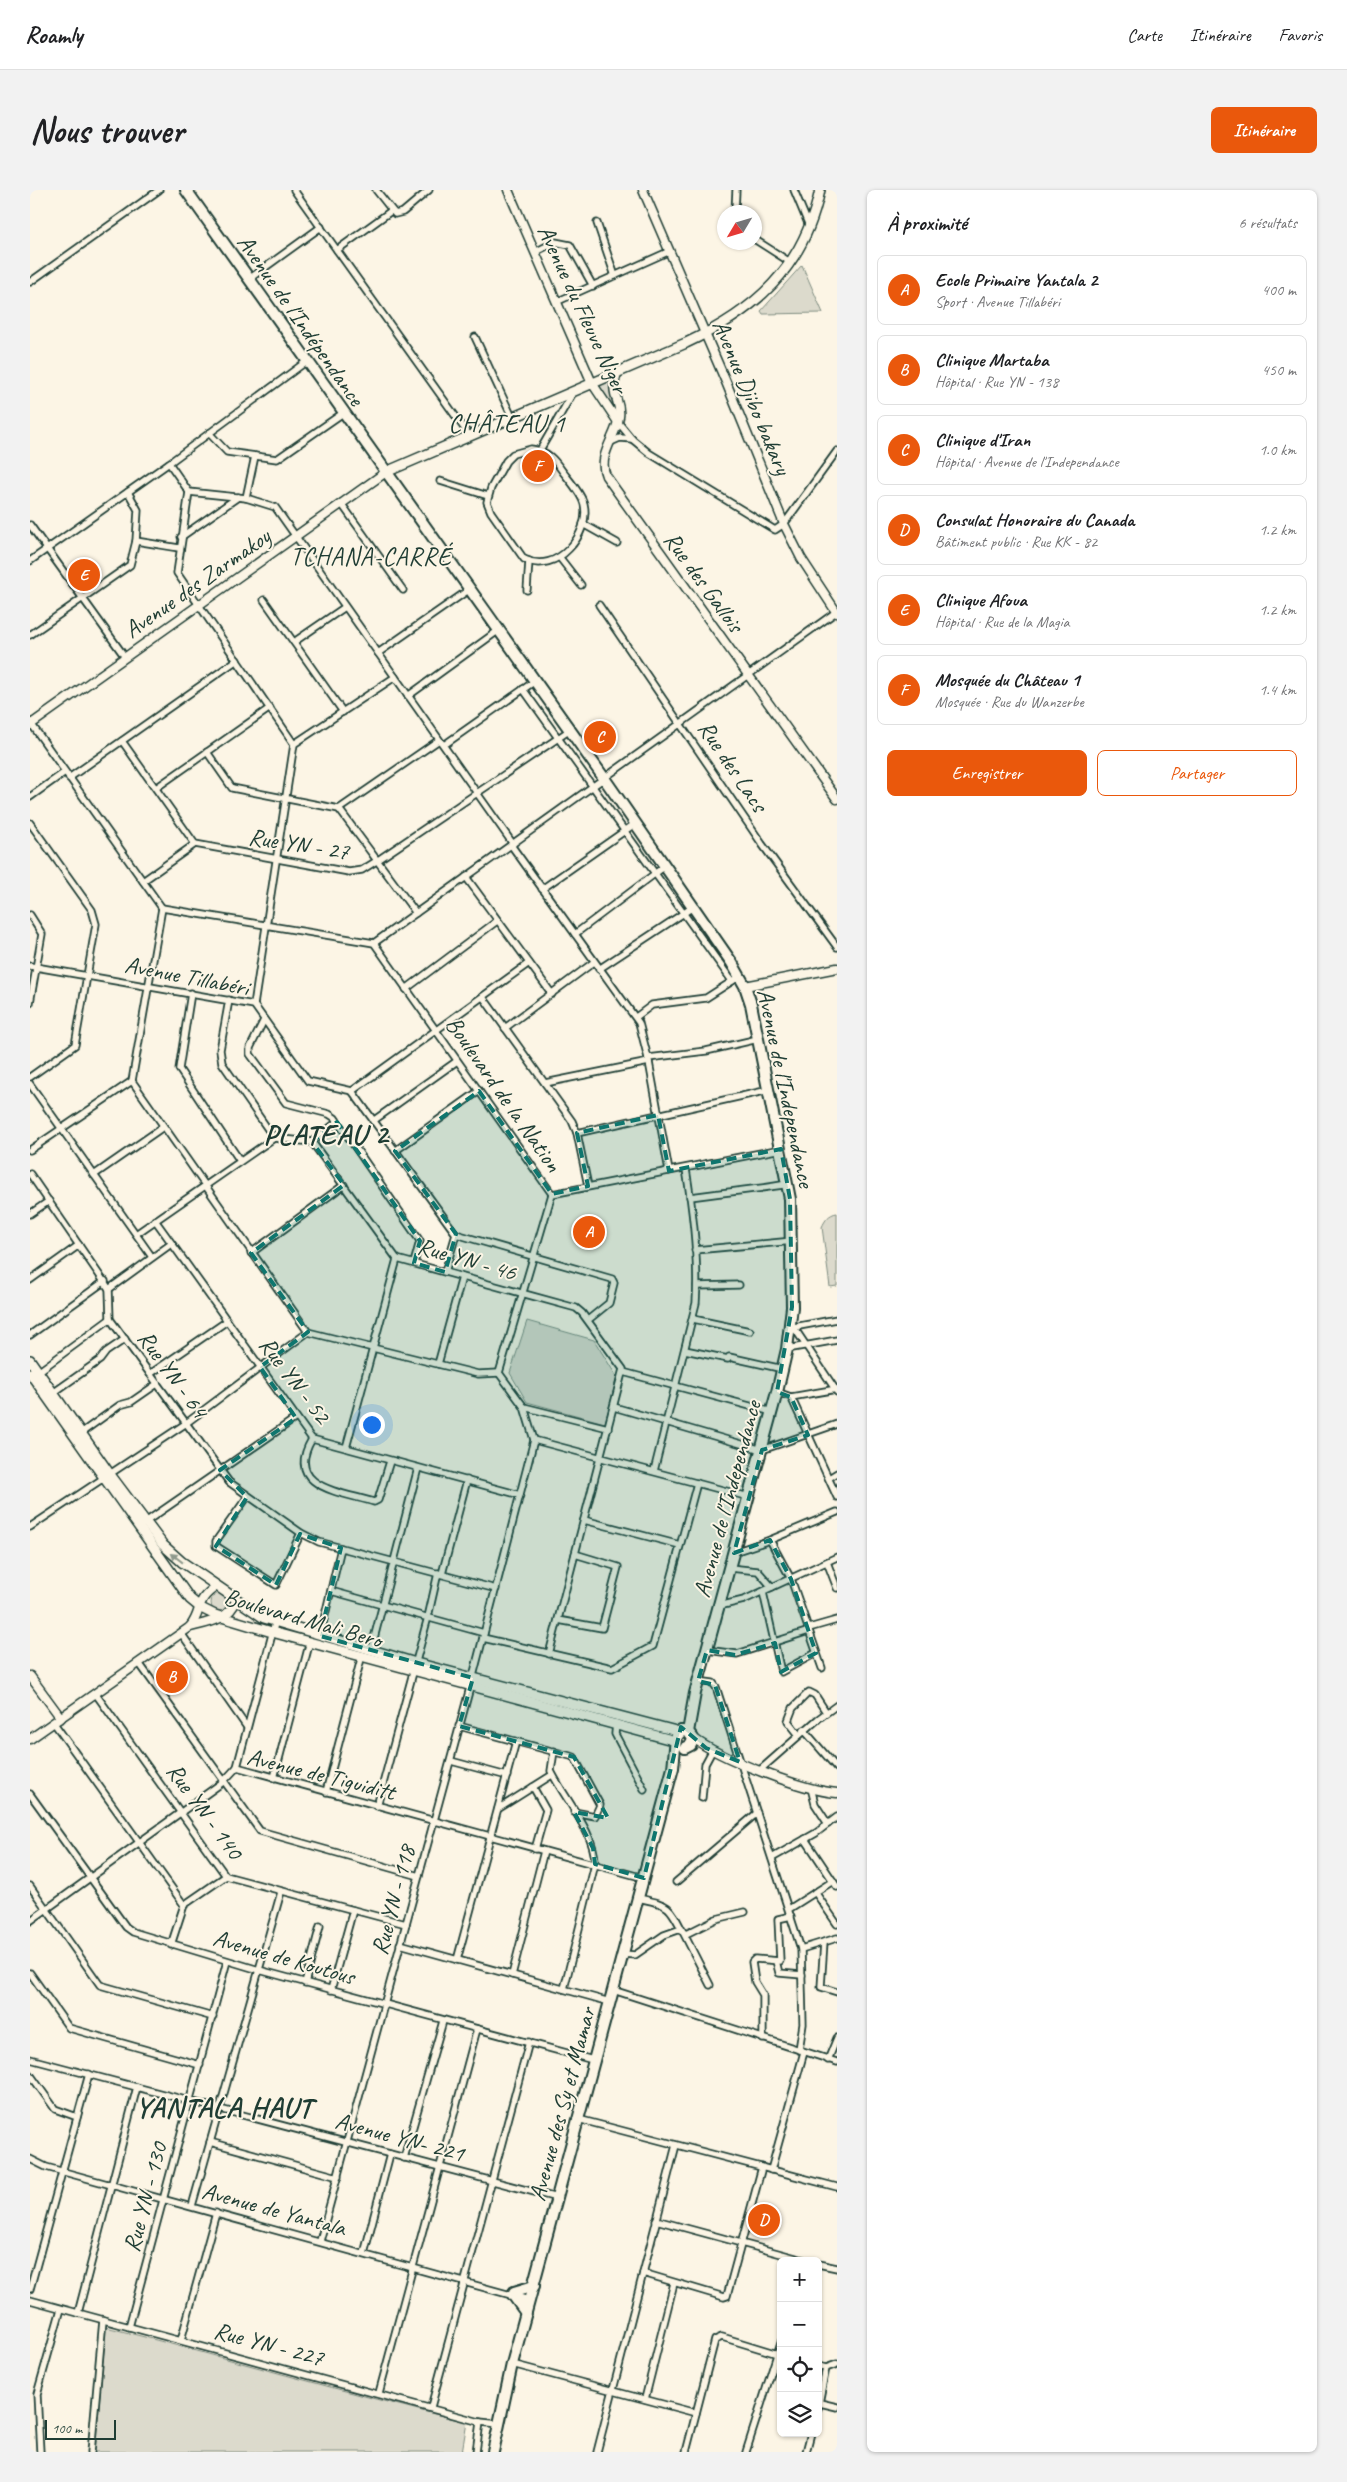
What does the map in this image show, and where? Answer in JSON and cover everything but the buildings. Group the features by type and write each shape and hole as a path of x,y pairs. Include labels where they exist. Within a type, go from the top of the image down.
{"highway":[{"name":"Avenue de l'Indépendance","path":"186,190 386,472"},
{"name":"Avenue de l'Independance","path":"386,472 636,823 693,907 739,982 758,1039 788,1184 792,1241 792,1325 783,1369 762,1450 683,1739"},
{"name":"Avenue des Sy et Mamar","path":"493,2452 512,2364 673,1768 683,1739"},
{"path":"526,2313 512,2294 534,2286"}],"main road":[{"path":"386,472 704,334 730,320 752,305 770,288 790,262 809,226 820,190"},
{"name":"Boulevard Mali Bero","path":"30,1360 34,1372 181,1586 198,1606 223,1618 274,1627 314,1637 683,1739"},
{"name":"Boulevard Mali Bero","path":"34,1372 53,1393 81,1433 106,1475 168,1550 274,1627"}],"street":[{"path":"30,282 159,190"},
{"path":"294,190 469,435"},
{"path":"376,190 395,214 403,212 430,190"},
{"name":"Avenue du Fleuve Niger","path":"508,190 592,383 618,422 632,439 768,528 778,529 784,524"},
{"name":"Avenue Djibo bakary","path":"643,190 745,427 784,524 808,570 836,613"},
{"path":"735,205 736,190"},
{"path":"794,190 809,226"},
{"path":"337,250 391,211"},
{"path":"597,223 616,276"},
{"path":"249,279 321,227"},
{"path":"535,252 555,242 570,245 593,286"},
{"path":"762,243 790,262"},
{"path":"556,302 670,251"},
{"path":"475,337 512,417"},
{"path":"30,560 169,463 307,361"},
{"name":"Rue des Gallois","path":"618,371 614,386 619,410 618,422 602,463 606,476 837,799"},
{"path":"540,450 574,390"},
{"path":"209,434 224,451 280,458 343,413"},
{"path":"611,442 620,438 632,439"},
{"path":"540,450 552,457 584,502 585,514 583,524 572,544 560,558 550,562 529,561 520,555 491,512 487,502 488,496 503,465 510,457 520,451 540,450"},
{"path":"784,524 837,451"},
{"path":"246,498 255,456"},
{"path":"169,463 189,492 179,548 177,573 294,744 254,1005"},
{"name":"Avenue des Zarmakoy","path":"30,724 386,472"},
{"path":"440,481 488,496"},
{"path":"30,635 128,567 136,541 138,508 128,492"},
{"path":"189,492 238,496 273,505 477,793 542,889 636,1017 648,1060 669,1171"},
{"path":"181,537 238,496"},
{"path":"341,503 403,590"},
{"path":"583,524 617,543"},
{"path":"30,525 125,658"},
{"path":"136,541 179,548"},
{"path":"560,558 581,585"},
{"path":"527,590 529,561"},
{"path":"378,653 470,589"},
{"path":"264,600 343,712"},
{"name":"Rue des Lacs","path":"599,605 762,844 837,948"},
{"path":"294,642 345,607"},
{"path":"30,724 162,908 374,943 836,613"},
{"path":"408,696 499,630"},
{"path":"69,778 237,660"},
{"path":"294,744 395,677"},
{"path":"444,746 535,681"},
{"path":"523,689 684,914 739,982"},
{"path":"156,788 270,708"},
{"name":"Rue YN - 27","path":"195,844 276,861 356,872 378,860 570,730"},
{"path":"339,809 439,740"},
{"path":"122,741 195,844 142,881"},
{"path":"207,752 232,788 339,809 416,913"},
{"path":"30,797 65,772"},
{"path":"30,823 96,916 75,1045 30,1077"},
{"path":"542,889 636,823"},
{"path":"575,934 665,866"},
{"path":"466,877 552,994"},
{"path":"599,969 693,907"},
{"path":"162,908 132,1081 308,1332 478,1374 499,1373 524,1407 534,1440 749,1497"},
{"path":"30,914 42,934 33,966 30,1003"},
{"path":"406,989 497,920"},
{"name":"Boulevard de la Nation","path":"374,943 552,1194 499,1373"},
{"path":"505,1028 594,962"},
{"path":"529,963 352,1091 456,1234 534,1258 610,1278 614,1283 611,1300 588,1320"},
{"name":"Avenue Tillabéri","path":"33,966 254,1005 308,1081 352,1091"},
{"path":"636,1017 652,1004 706,998 739,982 837,968"},
{"path":"191,993 179,1069 240,1161"},
{"path":"484,997 572,1121 577,1133 588,1186"},
{"path":"229,1000 219,1057 274,1138"},
{"path":"264,1020 250,1048 250,1054 286,1103 329,1114 337,1122 420,1241 414,1263"},
{"path":"545,1083 648,1060 706,1051 758,1039"},
{"path":"373,1121 457,1061"},
{"path":"30,1150 132,1081"},
{"path":"30,1084 152,1257"},
{"path":"577,1133 769,1090"},
{"path":"396,1151 479,1091"},
{"path":"136,1234 274,1138 312,1142 337,1122"},
{"path":"94,1175 164,1127"},
{"name":"Rue YN - 46","path":"312,1142 397,1259 576,1308 588,1320 623,1370"},
{"path":"552,1194 781,1149"},
{"path":"654,1471 693,1319 697,1286 686,1168"},
{"name":"Rue YN - 64","path":"30,1174 105,1281 109,1289 110,1319 185,1424 234,1487 301,1533 319,1542 496,1589"},
{"path":"690,1197 732,1191 744,1192 788,1184"},
{"path":"251,1253 344,1185"},
{"path":"30,1214 49,1200"},
{"name":"Rue YN - 52","path":"155,1220 312,1439 520,1495"},
{"path":"445,1272 456,1234"},
{"path":"695,1250 792,1241"},
{"path":"109,1289 171,1244"},
{"path":"30,1280 79,1245"},
{"path":"346,1448 397,1259"},
{"path":"438,1364 462,1277"},
{"path":"30,1335 105,1281"},
{"path":"697,1286 739,1285"},
{"path":"34,1372 110,1319"},
{"path":"693,1319 750,1331"},
{"path":"777,1392 791,1397 836,1390 792,1325 837,1319"},
{"path":"150,1374 227,1321"},
{"path":"30,1527 185,1424 308,1332"},
{"path":"53,1393 100,1360 106,1352 125,1339"},
{"path":"787,1349 837,1340"},
{"path":"685,1350 783,1369"},
{"path":"549,1654 623,1370 772,1412"},
{"path":"81,1433 120,1405 131,1402 157,1384"},
{"path":"791,1397 837,1497"},
{"path":"524,1407 608,1428"},
{"path":"614,1407 762,1450 837,1424"},
{"path":"144,1523 296,1418"},
{"path":"312,1439 304,1456 304,1466 310,1478 322,1487 374,1502 378,1500 390,1461"},
{"name":"Rue YN - 118","path":"320,2241 472,1681 534,1440"},
{"path":"326,1792 366,1651 383,1605 418,1468"},
{"path":"829,1478 837,1473"},
{"path":"376,1806 467,1480"},
{"path":"331,1591 428,1617 549,1654 612,1668 653,1646 697,1483"},
{"path":"248,1496 216,1541 216,1546 276,1585 301,1533"},
{"path":"734,1552 770,1540 837,1512"},
{"path":"584,1520 680,1545"},
{"path":"770,1540 790,1579 822,1668"},
{"path":"274,1778 314,1637 331,1591 341,1548"},
{"path":"558,1620 601,1629 611,1601 618,1567 575,1554"},
{"path":"719,1606 744,1600 837,1557"},
{"path":"827,1562 837,1588"},
{"path":"730,1568 758,1571 772,1587"},
{"path":"30,1739 190,1627 198,1616 198,1606 206,1595 217,1586"},
{"path":"763,1592 781,1672 816,1653"},
{"path":"190,1627 223,1618 232,1610 236,1599"},
{"path":"707,1650 737,1654 775,1643 837,1620"},
{"path":"237,1767 246,1726 274,1627"},
{"path":"181,1634 246,1726"},
{"path":"139,1663 257,1828 264,1832 419,1876"},
{"path":"30,1676 57,1720 184,1905"},
{"path":"698,1681 715,1685 801,1949 803,2024 801,2051 771,2170"},
{"path":"799,1735 788,1722 789,1714 809,1692 815,1695 826,1712"},
{"name":"Rue YN - 140","path":"95,1694 182,1812 226,1876 406,1924"},
{"path":"760,1770 804,1730 826,1712 837,1706"},
{"path":"617,1720 615,1734 644,1789"},
{"path":"459,1726 574,1758 600,1804 596,1816 574,1812"},
{"path":"804,1730 837,1768"},
{"path":"683,1739 811,1788 837,1793"},
{"path":"457,1960 516,1741"},
{"path":"702,1798 705,1764 709,1749"},
{"path":"554,1751 550,1770 593,1848 595,1864 564,1989"},
{"path":"450,1761 507,1776"},
{"name":"Avenue de Tiguiditt","path":"30,1922 223,1782 237,1767 644,1878"},
{"path":"498,1808 552,1775"},
{"path":"533,1787 546,1810 535,1849"},
{"path":"811,1788 815,1804 837,1826"},
{"name":"Avenue de Koutous","path":"30,1794 129,1930 171,1945 305,1983 594,2060"},
{"path":"676,1882 757,1813"},
{"path":"772,1858 833,1820"},
{"path":"805,1839 837,1887"},
{"path":"512,1975 544,1851"},
{"path":"171,1945 184,1905 226,1876"},
{"path":"789,1909 833,1881"},
{"path":"30,1886 100,1985 212,2017"},
{"path":"192,2206 281,1892"},
{"path":"815,1892 837,1924"},
{"path":"638,1898 665,1905 674,1914 710,1985"},
{"path":"331,1990 353,1910"},
{"path":"623,1954 634,1955 664,1935 682,1930 691,1932 716,1919 745,1912"},
{"path":"763,2039 763,1995 755,1982 752,1962 755,1958 776,1961 782,1959 778,1919 791,1916"},
{"path":"305,1983 320,1926"},
{"path":"801,1949 837,1938"},
{"path":"824,1942 822,1986 837,1992"},
{"path":"400,1944 610,2002"},
{"name":"Rue YN - 130","path":"129,2327 228,1961"},
{"path":"776,1961 779,1973 802,1975"},
{"path":"30,1973 69,2028 200,2065"},
{"path":"613,1990 837,2062"},
{"path":"404,2158 444,2020"},
{"path":"379,2393 477,2029"},
{"path":"828,2060 837,2038"},
{"path":"431,2407 529,2042"},
{"name":"Avenue YN- 221","path":"30,2058 557,2198"},
{"path":"30,2074 55,2109 77,2117"},
{"path":"30,2289 89,2074"},
{"path":"78,2313 137,2087"},
{"path":"578,2119 837,2187"},
{"path":"210,2142 338,2177"},
{"path":"597,2452 676,2145"},
{"path":"364,2254 390,2154"},
{"name":"Avenue de Yantala","path":"30,2159 39,2164 62,2171 530,2299"},
{"path":"643,2273 724,2297 727,2296 762,2167"},
{"path":"181,2340 216,2212"},
{"path":"656,2220 793,2257"},
{"path":"822,2265 837,2268"},
{"path":"644,2399 674,2283"},
{"name":"Rue YN - 227","path":"30,2300 431,2407 480,2422 498,2424"},
{"path":"40,2452 37,2394 61,2308"},
{"path":"91,2452 103,2320"},
{"path":"686,2452 715,2340 718,2338 777,2354"},
{"path":"746,2452 777,2361"},
{"path":"512,2364 696,2413"},
{"path":"822,2367 826,2368 837,2364"},
{"path":"821,2392 826,2368"},
{"path":"822,2405 837,2407"},
{"path":"476,2452 480,2422"},
{"path":"806,2452 810,2437"}],"highlighted area":[{"path":"479,1091 552,1194 588,1186 577,1133 658,1115 669,1171 781,1149 790,1199 792,1307 777,1392 791,1397 808,1435 762,1450 734,1553 770,1540 791,1579 816,1653 781,1672 775,1643 735,1655 707,1650 698,1681 715,1685 740,1762 706,1748 681,1727 644,1878 595,1864 593,1848 574,1812 608,1818 574,1757 459,1726 473,1678 320,1636 341,1548 300,1534 276,1585 216,1546 247,1497 220,1470 296,1418 260,1367 308,1332 251,1253 344,1185 312,1142 337,1122 420,1241 414,1263 445,1272 456,1234 395,1151"}],"shaded area":[{"path":"802,265 823,313 763,314 761,311"},
{"path":"611,380 612,382 616,416 599,385"},
{"path":"837,1213 837,1286 830,1287 822,1227 828,1218"},
{"path":"527,1321 594,1340 617,1377 605,1423 527,1402 510,1373"},
{"path":"221,1593 228,1596 231,1603 228,1610 221,1613 214,1610 211,1603 214,1596"},
{"path":"106,2327 467,2422 462,2452 95,2452"}],"place":[{"name":"Mosquée du Château 1","path":"538,466"},
{"name":"Clinique Afoua","path":"84,575"},
{"name":"Clinique d'Iran","path":"600,737"},
{"name":"Ecole Primaire Yantala 2","path":"589,1232"},
{"name":"Clinique Martaba","path":"172,1677"},
{"name":"Consulat Honoraire du Canada","path":"764,2220"}],"district":[{"name":"CHÂTEAU 1","path":"507,423"},
{"name":"TCHANA-CARRÉ","path":"371,557"},
{"name":"PLATEAU 2","path":"326,1134"},
{"name":"YANTALA HAUT","path":"224,2107"}]}
